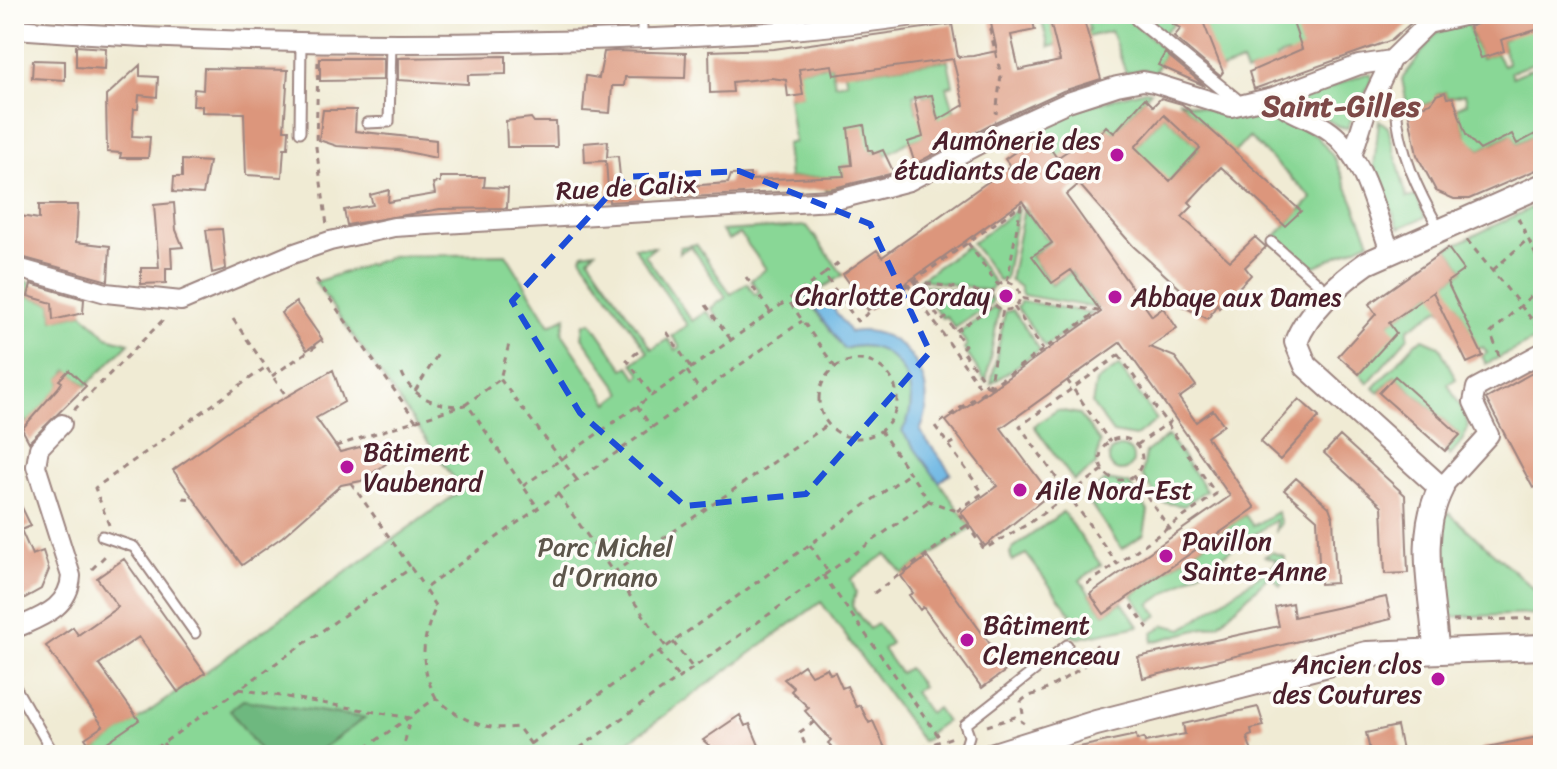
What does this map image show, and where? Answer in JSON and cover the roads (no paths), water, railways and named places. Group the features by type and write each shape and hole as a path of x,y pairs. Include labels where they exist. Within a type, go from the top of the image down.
{"main road":[{"path":"1436,649 1430,603 1428,513 1441,488"},
{"path":"994,755 1096,723 1367,654 1543,647"}],"street":[{"path":"14,29 391,44 790,33 927,14"},
{"path":"1135,14 1224,95 1273,97 1356,59 1391,60"},
{"path":"1353,153 1366,112 1391,60 1435,19 1472,14"},
{"name":"Rue de Calix","path":"14,267 106,293 181,301 330,241 421,224 832,201 909,181 1000,133 1090,94 1143,81 1224,95"},
{"path":"1273,97 1280,105 1328,129 1353,153 1390,251"},
{"path":"1543,185 1390,251 1352,273 1307,322 1296,342 1301,359 1441,488 1489,435 1473,402 1476,388 1543,352"},
{"path":"166,316 181,301"},
{"path":"14,629 58,607 70,587 71,576 36,466 39,448 62,424"}],"lane":[{"path":"642,14 642,39"},
{"path":"300,132 301,42"},
{"path":"367,123 389,122 391,44"},
{"path":"1396,106 1401,142 1412,174 1440,230"},
{"path":"1271,242 1331,295"},
{"path":"107,538 134,547 195,633"},
{"path":"963,755 969,736 965,725 1067,645"},
{"path":"14,685 53,753 50,755"}],"water":[{"path":"819,288 850,332 869,331 887,337 914,360 926,394 926,413 920,431 951,473 939,482 902,431 909,415 911,399 901,369 891,357 877,349 862,346 844,349 807,297"}],"place":[{"name":"Aumônerie des étudiants de Caen","path":"1117,155"},
{"name":"Charlotte Corday","path":"1006,296"},
{"name":"Abbaye aux Dames","path":"1115,297"},
{"name":"Bâtiment Vaubenard","path":"347,467"},
{"name":"Aile Nord-Est","path":"1020,490"},
{"name":"Pavillon Sainte-Anne","path":"1166,556"},
{"name":"Bâtiment Clemenceau","path":"967,640"},
{"name":"Ancien clos des Coutures","path":"1438,679"}],"district":[{"name":"Saint-Gilles","path":"1341,106"}],"park label":[{"name":"Parc Michel d'Ornano","path":"605,562"}]}
